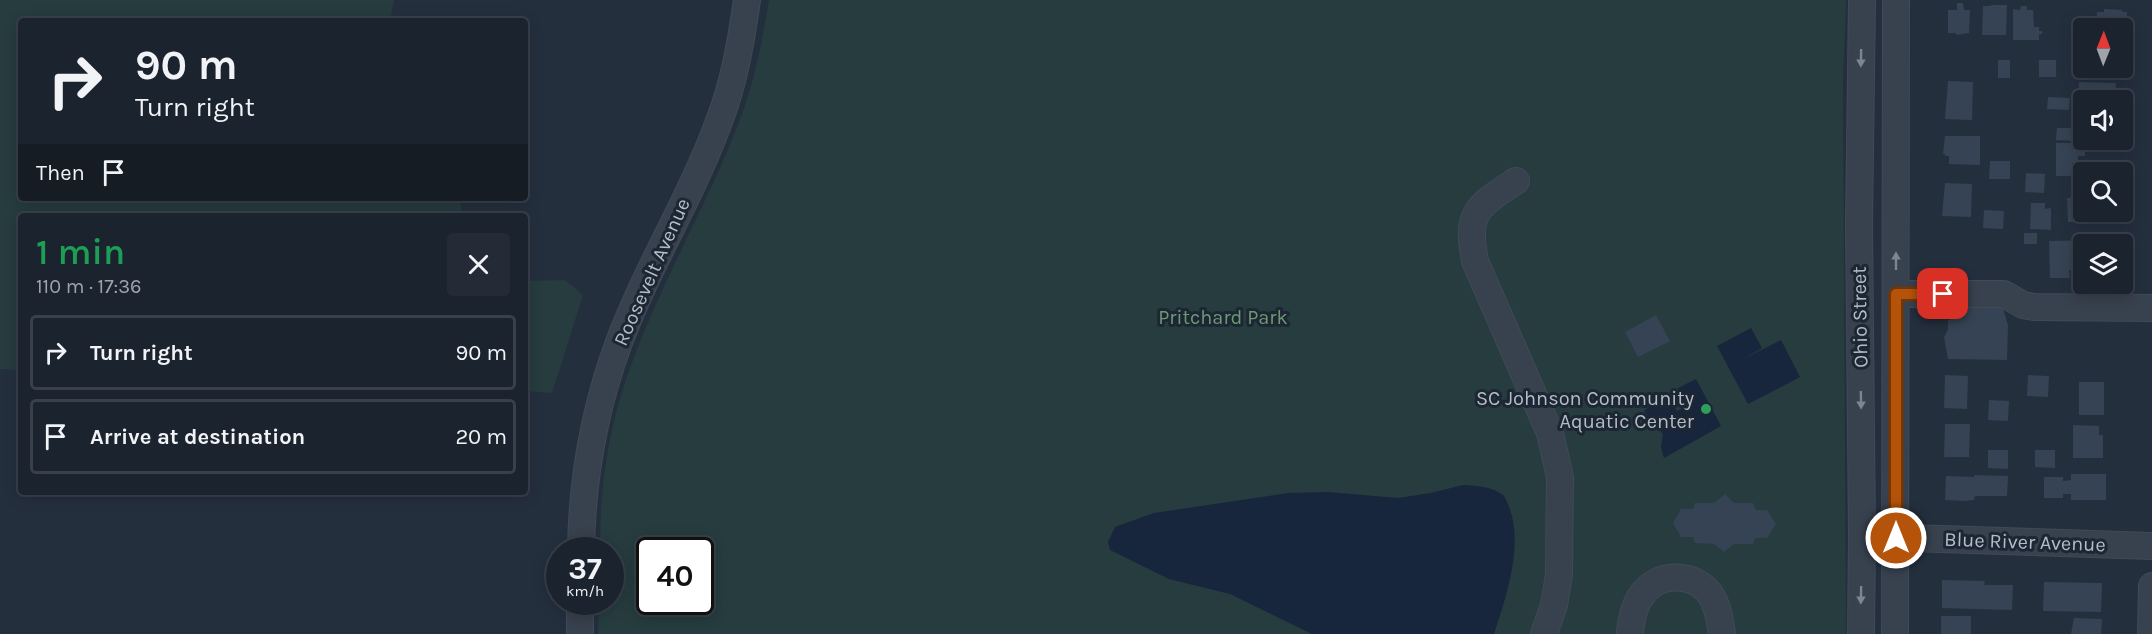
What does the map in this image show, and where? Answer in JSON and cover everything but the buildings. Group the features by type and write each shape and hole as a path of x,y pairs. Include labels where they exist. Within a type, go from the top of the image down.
{"street":[{"name":"Roosevelt Avenue","path":"582,537 588,465 602,393 619,343 640,294 702,165 719,123 732,81 742,37 747,0"},
{"name":"Ohio Street","path":"1861,634 1859,236 1862,0"},
{"name":"Ohio Street","path":"1895,634 1896,0"},
{"path":"1516,181 1482,203 1471,227 1471,241 1474,261 1550,433 1560,477 1558,575 1554,605 1544,634"},
{"path":"1896,294 2004,294 2023,305 2152,308"},
{"name":"Blue River Avenue","path":"1862,536 2152,546"},
{"path":"1630,634 1638,602 1646,589 1662,580 1676,578 1699,583 1711,595 1717,609 1722,634"},
{"path":"2151,634 2152,586"},
{"path":"580,615 580,634"}],"green space":[{"path":"0,0 394,0 391,15 400,18 18,18 18,201 460,201 462,213 18,213 18,370 0,369"},
{"name":"Pritchard Park","path":"769,0 1846,0 1843,84 1846,634 598,634 599,615 624,615 624,537 600,537 604,476 614,420 631,365 645,330 726,155 745,104 761,45"},
{"path":"565,280 583,295 552,393 528,391 528,281"}],"water":[{"path":"1751,328 1762,348 1741,360 1781,340 1800,377 1748,404 1717,346"},
{"path":"1696,379 1721,426 1664,458 1661,447 1663,434 1644,411 1665,394 1671,402 1675,398 1678,403 1674,406 1677,411 1687,406 1678,388"},
{"path":"1463,485 1489,488 1503,495 1513,522 1515,537 1512,571 1494,634 1312,634 1230,594 1169,579 1110,550 1108,542 1115,527 1154,513 1288,493 1328,492 1398,498"}],"place":[{"name":"SC Johnson Community Aquatic Center","path":"1706,409"}],"route":[{"path":"1896,538 1896,294 1943,294"}]}
